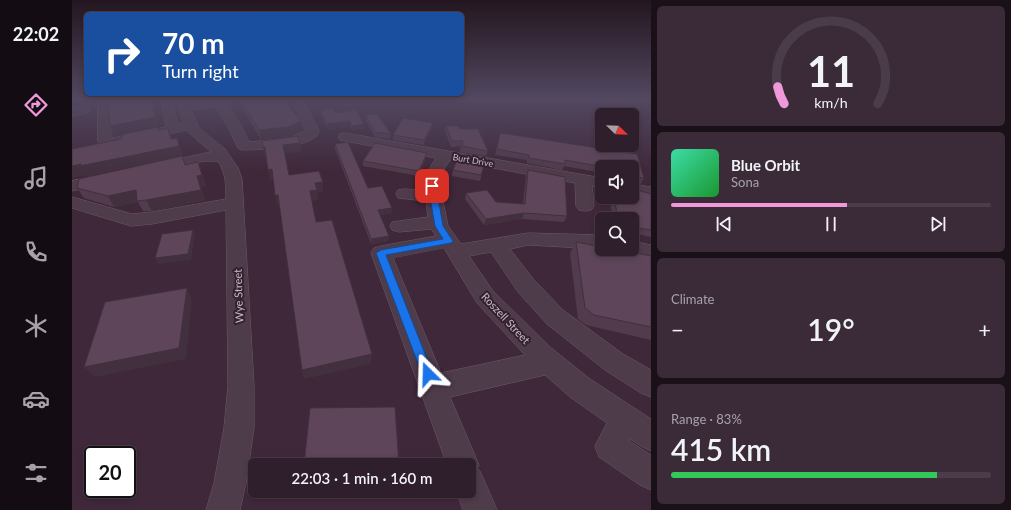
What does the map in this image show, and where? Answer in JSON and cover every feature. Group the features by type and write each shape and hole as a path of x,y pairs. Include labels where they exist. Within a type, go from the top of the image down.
{"street":[{"path":"105,123 105,142 111,142 158,123"},
{"path":"95,150 159,123"},
{"name":"Wye Street","path":"199,123 222,154 234,178 241,386 239,428 230,483 223,510"},
{"path":"233,123 244,146"},
{"path":"142,170 204,156 222,154 244,146 300,140 308,137 312,133 308,123"},
{"name":"Burt Drive","path":"345,137 595,182"},
{"name":"Roszell Street","path":"446,155 436,169 432,186 434,196 447,238 485,297 549,362 580,388 651,436"},
{"path":"72,186 119,176"},
{"path":"583,180 585,206"},
{"path":"639,190 651,192"},
{"path":"404,194 434,196"},
{"path":"72,202 132,220 152,218 234,203"},
{"path":"399,226 447,238 496,245 528,239 595,242"},
{"path":"447,238 381,253 460,458"},
{"path":"496,245 526,286 555,317 614,362 651,384"},
{"path":"639,249 651,252"},
{"path":"433,388 549,362"},
{"path":"614,362 651,366"},
{"path":"626,420 610,446 651,474"},
{"path":"475,498 480,510"}],"building":[{"path":"110,123 126,123 110,126"},
{"path":"255,123 297,123 288,127 259,130"},
{"path":"351,123 364,124 352,126"},
{"path":"370,123 383,123 391,134 375,132"},
{"path":"400,123 433,123 424,140 393,135"},
{"path":"446,126 458,126 460,129 478,129 488,151 462,146 463,141 452,141"},
{"path":"158,127 158,130 168,128 171,139 177,138 179,146 80,166 81,164 72,166 72,149 121,139 124,134"},
{"path":"500,133 595,148 595,152 624,152 637,154 639,160 595,160 595,165 565,160 565,164 529,158 529,155 497,149"},
{"path":"298,136 300,143 283,145 289,175 319,171 323,182 315,183 317,190 310,191 316,222 332,220 372,354 302,370 278,195 275,195 272,169 268,170 265,147 263,147 262,141"},
{"path":"348,142 368,188 382,186 392,208 378,210 389,236 371,239 335,144"},
{"path":"375,143 427,153 419,171 363,161"},
{"path":"182,156 185,165 198,162 202,175 197,176 201,190 137,201 136,190 108,196 77,188 79,179"},
{"path":"458,157 485,162 481,175 453,170"},
{"path":"639,161 644,178 639,178"},
{"path":"528,170 565,177 567,216 524,213 486,219 466,193 487,190 496,202 525,204"},
{"path":"639,190 651,194 651,230 639,228 639,212 617,212 615,204 639,204"},
{"path":"193,230 188,254 155,258 162,234"},
{"path":"576,242 595,246 595,256 639,256 639,254 651,256 651,327 594,315 585,308"},
{"path":"187,288 179,348 84,367 105,302"},
{"path":"395,407 399,458 305,458 310,408"}],"route":[{"path":"428,374 394,290 381,253 448,241 439,226 432,186"}]}
